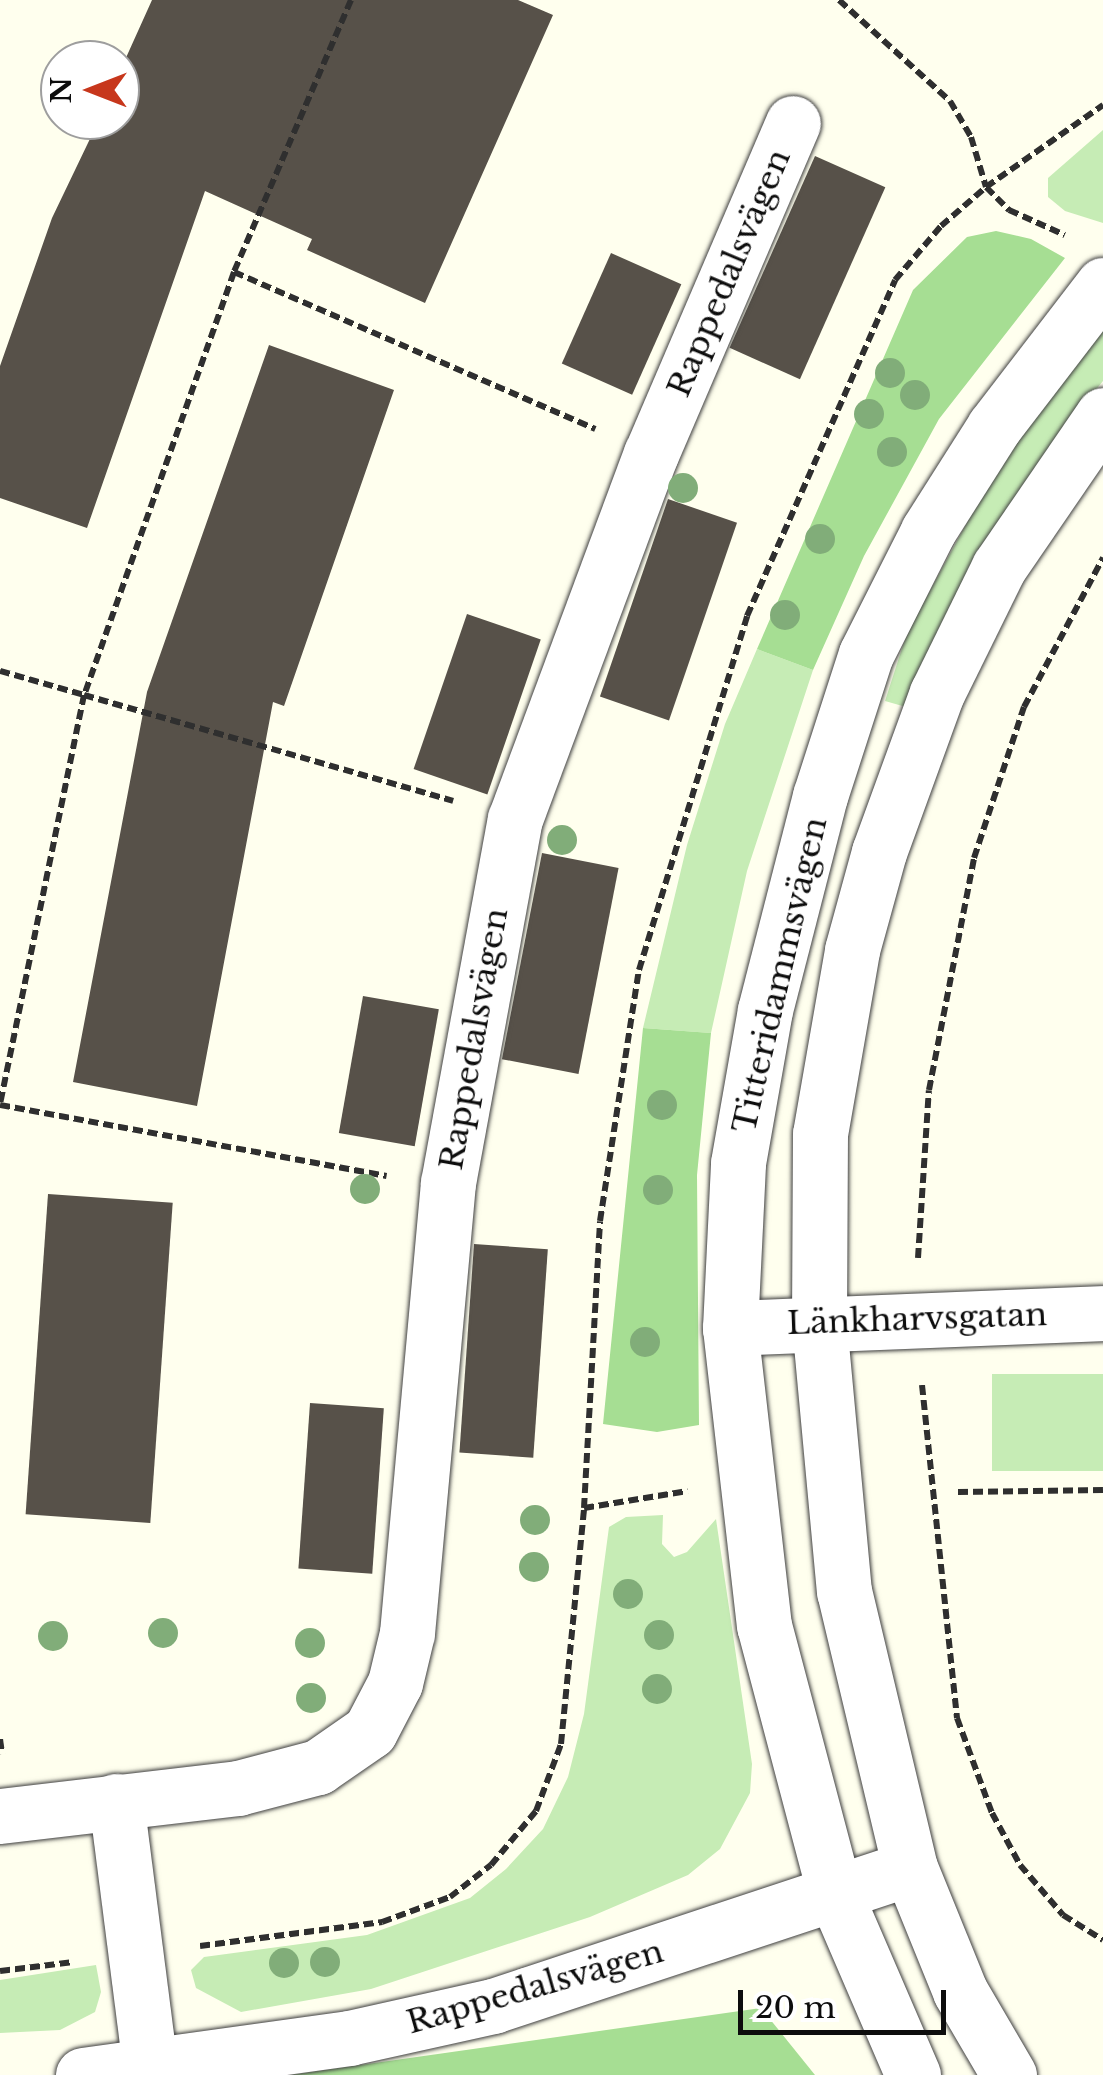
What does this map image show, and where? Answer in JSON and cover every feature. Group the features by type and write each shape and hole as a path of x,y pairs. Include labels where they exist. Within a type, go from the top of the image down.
{"street":[{"name":"Rappedalsvägen","path":"0,1816 238,1788 318,1767 370,1731 394,1683 407,1633 448,1183 515,819 651,454 793,123"},
{"name":"Titteridammsvägen","path":"914,2075 835,1894 764,1626 730,1328 738,1163 765,1010 820,796 866,654 928,532 1092,263"},
{"name":"Titteridammsvägen","path":"1009,2075 960,1990 910,1868 844,1592 819,1322 820,1134 852,950 879,852 937,693 999,568 1103,415"},
{"name":"Länkharvsgatan","path":"730,1328 1103,1313"},
{"path":"116,1801 132,1954 150,2065"},
{"name":"Rappedalsvägen","path":"83,2075 349,2038 493,2006 910,1868"}],"path":[{"path":"352,0 234,272 84,695 0,1104 448,1183"},
{"path":"839,0 950,101 971,137 986,186 1009,210 1092,263"},
{"path":"0,1971 382,1922 450,1897 491,1865 536,1811 561,1744 584,1508 600,1221 638,970 746,616 895,280 941,226 986,186 1103,104"},
{"path":"234,272 651,454"},
{"path":"0,671 515,819"},
{"path":"584,1508 700,1489"},
{"path":"958,1492 1103,1490"},
{"path":"1094,1932 1103,1926"}],"green space":[{"path":"1103,130 1103,223 1065,211 1048,197 1048,178"},
{"path":"996,231 1031,239 1065,258 939,419 864,556 813,670 757,649 913,290 967,237"},
{"path":"1103,326 1103,381 1061,432 906,707 885,701 907,633 996,469"},
{"path":"757,649 813,670 747,871 711,1033 643,1028 687,845 725,724"},
{"path":"643,1028 711,1033 697,1175 699,1425 657,1432 603,1424"},
{"path":"992,1374 1103,1374 1103,1471 992,1471"},
{"path":"663,1515 662,1544 674,1557 687,1552 716,1519 752,1764 750,1793 720,1849 688,1875 590,1917 371,1989 241,2012 196,1988 191,1970 204,1957 367,1935 470,1898 506,1869 543,1829 568,1777 584,1714 609,1527 626,1517"},
{"path":"96,1965 101,1992 95,2012 60,2030 0,2033 0,1980"},
{"path":"761,2008 815,2075 290,2075"}],"building":[{"path":"152,0 518,0 553,15 425,303 307,250 312,239 205,191 87,528 0,498 0,366 52,218 89,140 140,140 140,40 134,40"},
{"path":"815,156 885,187 800,379 730,348"},
{"path":"611,253 681,284 632,395 562,364"},
{"path":"269,345 394,390 284,706 273,702 197,1106 73,1082 147,692"},
{"path":"668,499 737,523 669,720 600,697"},
{"path":"467,614 541,639 487,794 414,769"},
{"path":"542,853 619,868 578,1074 502,1059"},
{"path":"363,996 439,1009 415,1146 339,1133"},
{"path":"48,1194 173,1203 150,1523 26,1514"},
{"path":"474,1244 548,1249 533,1458 459,1452"},
{"path":"310,1403 384,1408 372,1574 298,1569"}]}
